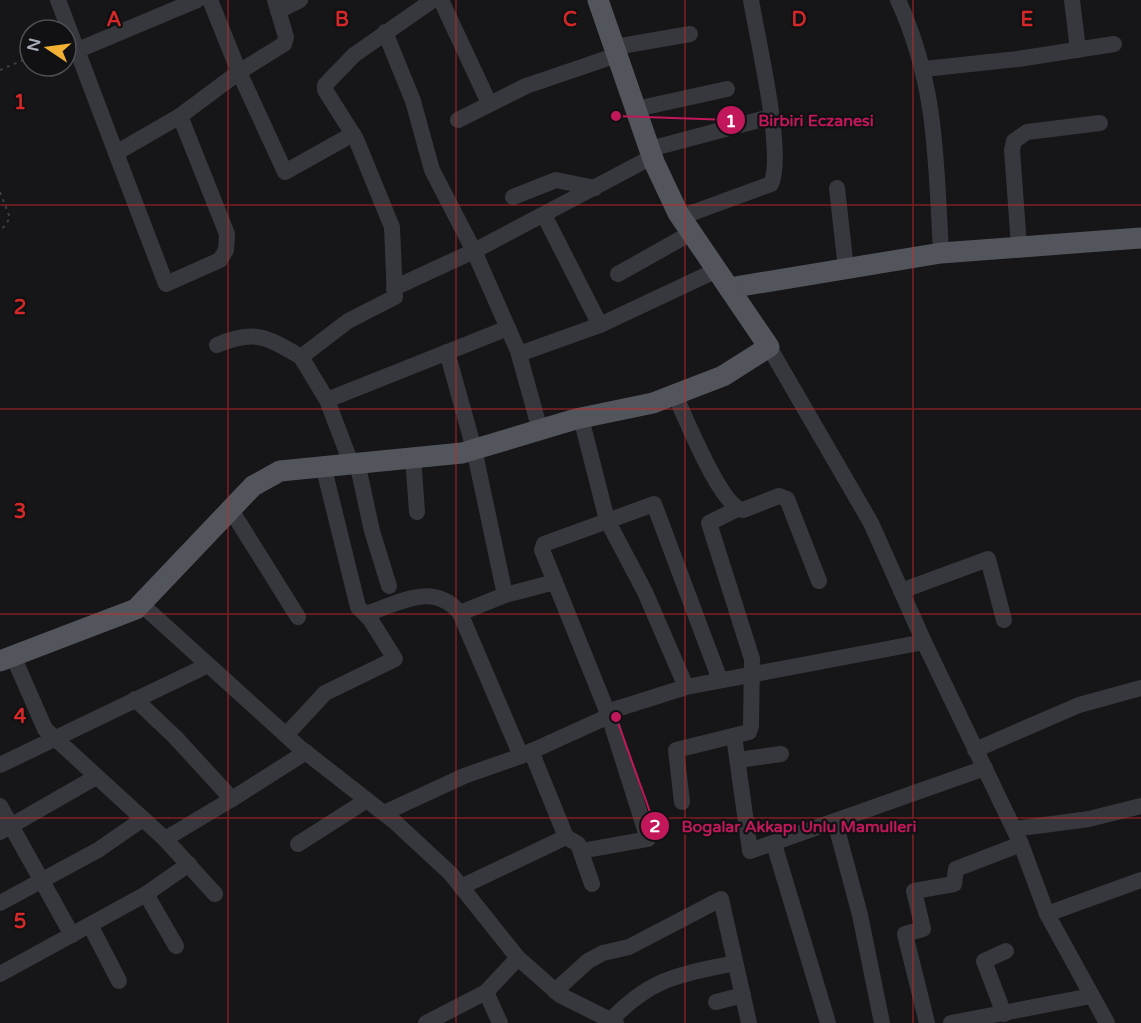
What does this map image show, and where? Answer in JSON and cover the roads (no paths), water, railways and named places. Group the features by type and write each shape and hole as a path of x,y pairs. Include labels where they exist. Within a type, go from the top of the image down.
{"main road":[{"path":"7,658 136,609 253,486 280,471 474,449 581,418 653,404 723,376 769,347 686,225 651,153 598,0"},
{"path":"729,288 942,253 1141,238"}],"street":[{"path":"58,0 65,18"},
{"path":"180,116 227,234 226,250 220,260 166,284 78,50 196,0"},
{"path":"210,0 239,72 285,172 353,134"},
{"path":"116,153 180,116 239,72 284,44 286,37 277,5 300,0"},
{"path":"301,357 348,321 395,297 392,227 353,134 325,90 325,85 354,55 433,0"},
{"path":"441,0 489,103"},
{"path":"618,274 686,225 771,184 774,178 774,146 751,0"},
{"path":"898,0 914,34 924,69 934,120 942,253"},
{"path":"1072,0 1078,50"},
{"path":"385,32 413,101 432,170 474,251 519,354 540,430"},
{"path":"458,120 489,103 616,51 690,34"},
{"path":"924,69 1018,59 1114,44"},
{"path":"636,109 728,89"},
{"path":"394,288 544,215 595,188 651,153 770,117"},
{"path":"1019,246 1012,150 1014,141 1027,132 1100,123"},
{"path":"513,197 556,180 595,188"},
{"path":"837,188 846,269"},
{"path":"544,215 600,325"},
{"path":"519,354 600,325 717,270"},
{"path":"327,400 508,328"},
{"path":"217,345 248,335 268,339 301,357 327,400 354,463 389,586"},
{"path":"769,347 871,524 924,642 1018,836 1047,914 1107,1023"},
{"path":"447,352 474,449 505,595"},
{"path":"675,395 719,486 737,509"},
{"path":"581,418 607,520 645,592 686,687"},
{"path":"413,457 417,512"},
{"path":"286,735 325,693 395,659 366,614 358,607 323,465"},
{"path":"682,802 676,750 749,732 751,726 752,659 709,523 737,509 743,510 779,496 787,499 819,581"},
{"path":"581,851 648,839 608,714 542,550 544,544 654,504 720,680"},
{"path":"231,510 298,617"},
{"path":"901,591 988,560 1004,620"},
{"path":"460,613 505,595 555,582"},
{"path":"366,614 421,596 434,595 449,600 460,613 566,837"},
{"path":"141,604 306,753 384,813 461,887 518,958 555,991 613,1022 631,999 666,979 735,963"},
{"path":"384,813 464,776 526,754 608,714 686,687 924,642"},
{"path":"7,658 45,729 52,737 165,839 215,894"},
{"path":"0,765 52,737 208,665"},
{"path":"975,750 1079,705 1141,688"},
{"path":"135,699 176,736 232,800"},
{"path":"734,736 750,851 985,768"},
{"path":"165,839 306,753"},
{"path":"738,760 781,754"},
{"path":"6,829 96,777"},
{"path":"298,844 367,800"},
{"path":"0,806 6,829 72,935"},
{"path":"927,1023 905,934 923,929 914,891 954,884 956,868 1018,836 1141,806"},
{"path":"0,903 98,850 143,819"},
{"path":"835,822 860,915 882,1023"},
{"path":"461,887 566,837 572,839 581,851 592,884"},
{"path":"774,844 828,1023"},
{"path":"0,974 146,894 189,864"},
{"path":"1047,914 1141,880"},
{"path":"146,894 176,946"},
{"path":"555,991 588,962 603,953 629,947 721,898 749,1023"},
{"path":"90,925 119,981"},
{"path":"1004,1014 984,961 1006,951"},
{"path":"426,1023 486,992 518,958"},
{"path":"486,992 500,1023"},
{"path":"716,1002 742,995"},
{"path":"951,1023 1091,996"}],"place":[{"name":"Birbiri Eczanesi","path":"616,116"},
{"name":"Bogalar Akkapı Unlu Mamulleri","path":"616,717"}]}
